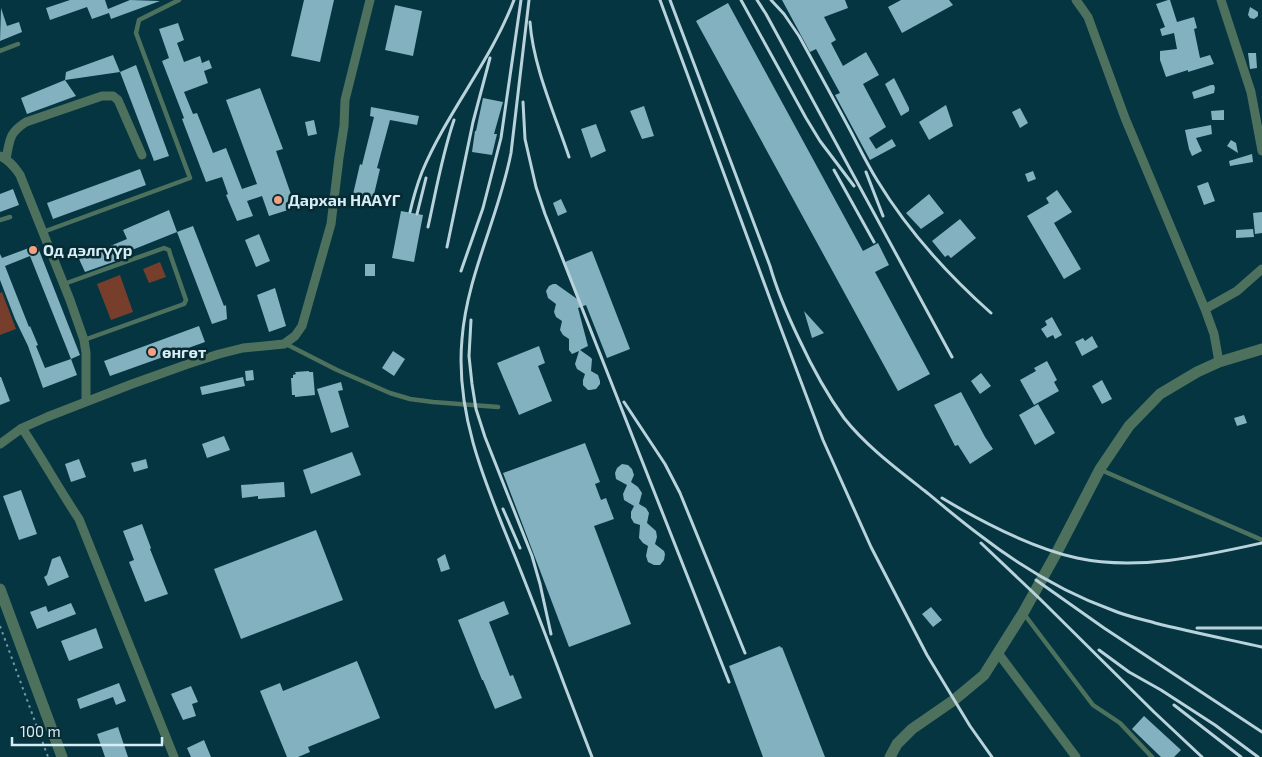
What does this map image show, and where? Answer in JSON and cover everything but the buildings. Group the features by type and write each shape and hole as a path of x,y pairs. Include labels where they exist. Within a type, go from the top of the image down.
{"street":[{"path":"0,444 22,428 141,380 219,354 243,348 284,344 296,336 302,326 331,224 344,126 345,100 370,0"},
{"path":"1076,0 1088,17 1125,118 1214,334 1219,362"},
{"path":"1221,0 1251,92 1262,151"},
{"path":"86,401 86,353 84,340 20,174 15,167 3,158 16,129 26,122 102,96 113,96 118,100 142,155"},
{"path":"1204,309 1237,291 1262,270"},
{"path":"890,757 897,744 912,729 954,700 984,675 1023,613 1100,469 1129,426 1160,394 1196,372 1219,362 1262,348"},
{"path":"22,428 79,519 174,757"},
{"path":"0,589 62,757"},
{"path":"998,653 1076,757"}],"lane":[{"path":"43,232 190,178 136,33 139,20 178,0"},
{"path":"0,51 18,44"},
{"path":"0,220 10,217"},
{"path":"64,284 164,248 170,254 186,300 184,304 84,340"},
{"path":"284,344 337,370 390,393 410,399 498,407"},
{"path":"1100,469 1262,540"},
{"path":"1023,613 1093,705 1120,722 1152,757"}],"path":[{"path":"0,626 48,757"}],"shaded area":[{"path":"160,262 166,277 149,283 143,269"},
{"path":"120,275 133,312 111,320 97,284"},
{"path":"2,292 16,329 0,335 0,293"}],"railway":[{"path":"410,212 420,177 432,150 493,44 514,0"},
{"path":"461,271 483,208 501,138 521,0"},
{"path":"529,0 511,153 499,200 470,292 462,339 461,367 463,395 468,422 483,476 563,681"},
{"path":"660,0 823,440 871,547 927,655 970,726 992,757"},
{"path":"670,0 779,294 820,380 837,409 862,438 882,457 974,531 1011,558 1060,587 1128,616 1262,647"},
{"path":"741,0 806,118 820,141 854,186"},
{"path":"757,0 952,357"},
{"path":"771,0 784,14 799,36 870,168 889,199 929,251 991,313"},
{"path":"530,22 535,56 569,157"},
{"path":"447,247 473,122 490,58"},
{"path":"523,102 525,139 536,187 545,214 729,682"},
{"path":"428,227 454,120"},
{"path":"834,170 874,242"},
{"path":"866,172 883,216"},
{"path":"417,214 426,178"},
{"path":"471,320 469,356 476,409 485,437 532,556 551,634"},
{"path":"624,402 665,464 680,493 745,653"},
{"path":"942,498 990,525 1025,541 1060,554 1100,562 1123,563 1170,560 1217,553 1262,543"},
{"path":"503,509 520,548"},
{"path":"981,543 1202,757"},
{"path":"1036,580 1104,628 1262,732"},
{"path":"1197,628 1262,628"},
{"path":"1099,650 1129,672 1215,725 1258,757"},
{"path":"561,676 592,757"},
{"path":"1174,705 1241,757"}],"place":[{"name":"Дархан НААҮГ","path":"278,200"},
{"name":"Од дэлгүүр","path":"33,250"},
{"name":"өнгөт","path":"152,352"}]}
